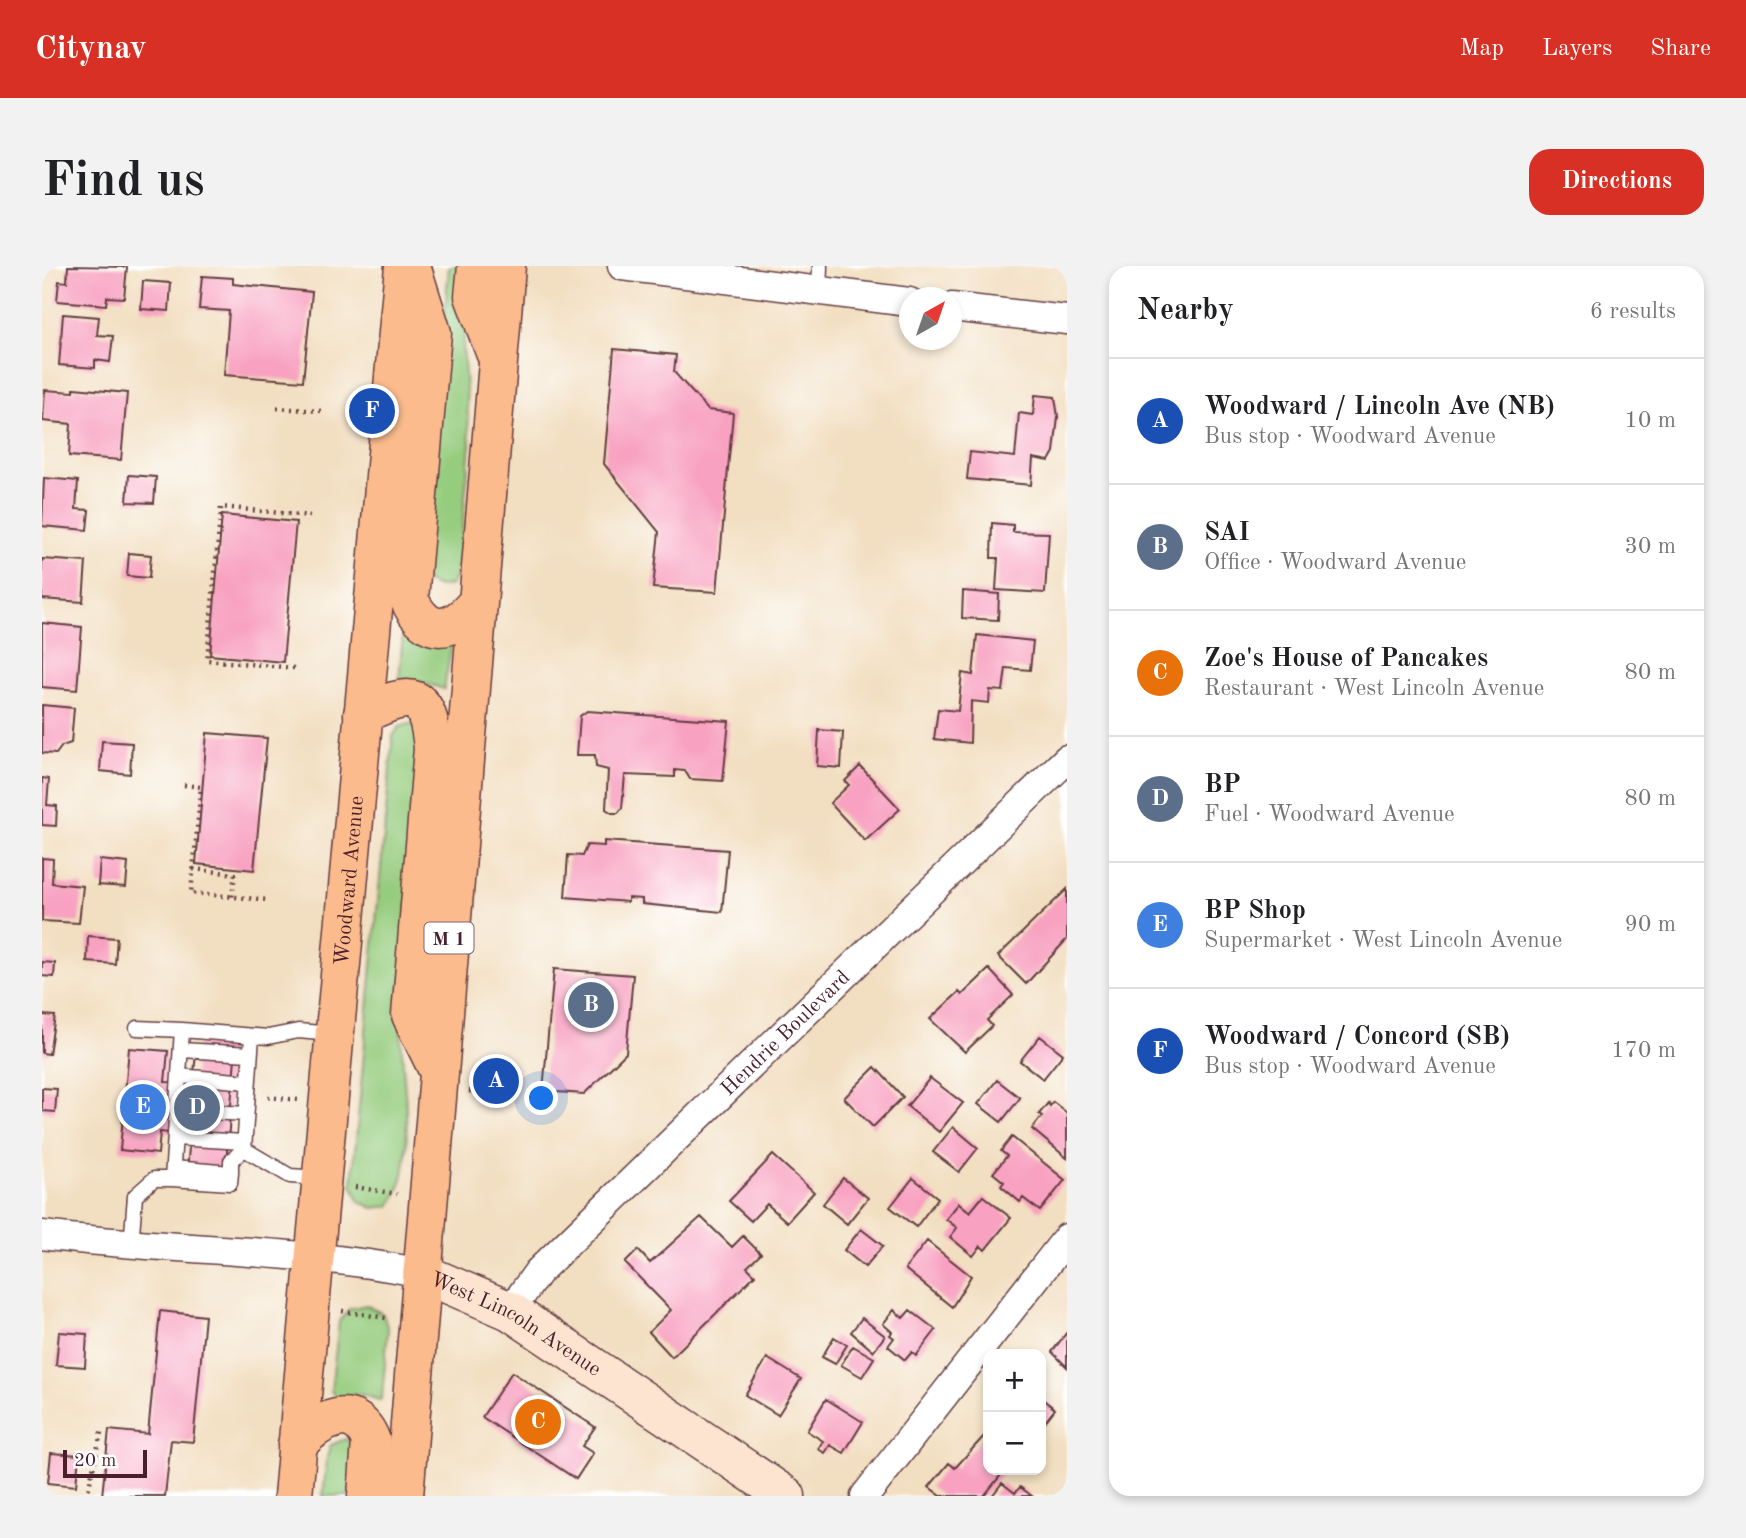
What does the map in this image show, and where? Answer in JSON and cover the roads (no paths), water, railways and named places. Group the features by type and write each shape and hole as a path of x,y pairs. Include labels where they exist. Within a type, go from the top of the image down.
{"main road":[{"name":"Woodward Avenue","path":"293,1496 313,1256 337,1183 333,1034 404,266"},
{"path":"411,266 432,333 409,599 418,617 429,625 444,626 462,621 477,603"},
{"path":"477,266 474,296 498,361"},
{"name":"M 1","path":"404,1496 506,266"},
{"path":"363,713 405,698 421,703 430,715 433,748 411,1015 438,1070"},
{"path":"297,1445 328,1419 338,1417 355,1421 368,1433 371,1441 368,1496"}],"street":[{"path":"622,266 820,279 899,299"},
{"path":"962,308 1067,320"},
{"name":"Hendrie Boulevard","path":"510,1311 538,1272 1067,759"},
{"name":"West Lincoln Avenue","path":"42,1235 131,1246 313,1256 422,1273 510,1311 786,1496"},
{"path":"864,1496 1067,1238"}],"lane":[{"path":"137,1028 268,1037 298,1031 333,1034"},
{"path":"172,1173 182,1030"},
{"path":"131,1246 135,1196 154,1179 172,1173 230,1183 231,1161 244,1146 252,1035"},
{"path":"181,1050 250,1055"},
{"path":"179,1076 248,1082"},
{"path":"176,1110 246,1114"},
{"path":"175,1138 244,1146 289,1176 337,1183"}],"place":[{"name":"Woodward / Concord (SB)","path":"372,411"},
{"name":"SAI","path":"591,1005"},
{"name":"Woodward / Lincoln Ave (NB)","path":"496,1081"},
{"name":"BP Shop","path":"143,1107"},
{"name":"BP","path":"197,1108"},
{"name":"Zoe's House of Pancakes","path":"538,1422"}]}
